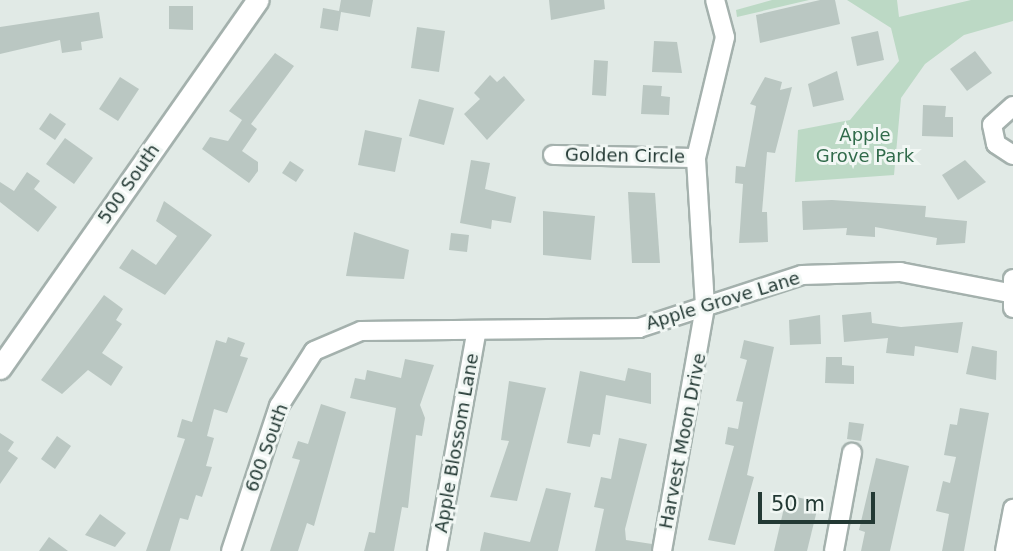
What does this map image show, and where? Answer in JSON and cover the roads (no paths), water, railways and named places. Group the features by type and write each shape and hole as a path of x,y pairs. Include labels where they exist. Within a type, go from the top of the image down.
{"street":[{"name":"500 South","path":"0,368 258,0"},
{"name":"Harvest Moon Drive","path":"662,551 705,306 696,158 725,37 715,0"},
{"path":"1013,106 992,125 996,144 1013,155"},
{"name":"Golden Circle","path":"553,155 696,158"},
{"name":"Apple Grove Lane","path":"314,351 361,331 476,334 639,328 802,275 900,272 1012,293"},
{"name":"Apple Blossom Lane","path":"438,551 476,334"},
{"name":"600 South","path":"232,551 279,407 314,351"},
{"path":"834,551 852,453"},
{"path":"1005,551 1013,509"}],"park label":[{"name":"Apple Grove Park","path":"865,146"}]}
